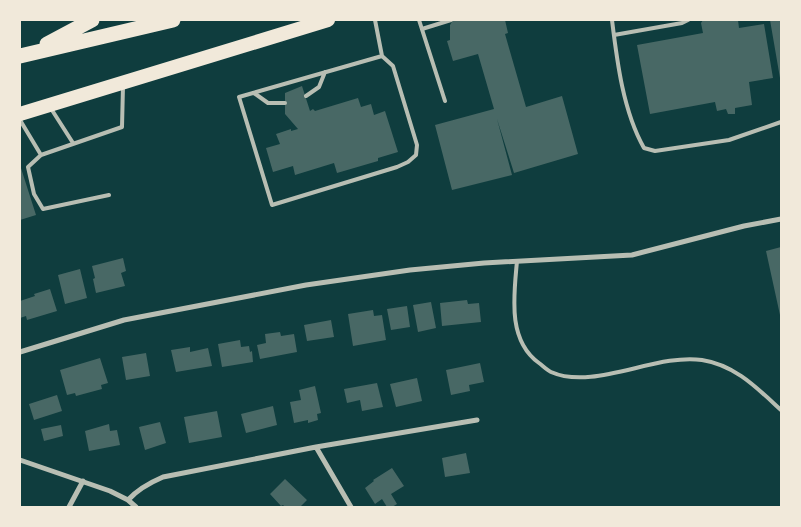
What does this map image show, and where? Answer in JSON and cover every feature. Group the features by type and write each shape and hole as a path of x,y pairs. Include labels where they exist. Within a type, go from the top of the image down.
{"highway":[{"path":"23,55 92,20"},
{"path":"23,55 173,20"},
{"path":"20,114 328,20"}],"street":[{"path":"20,352 124,320 297,287 410,270 518,260 632,255 744,226 781,220"},
{"path":"128,500 148,483 163,477 316,447 477,420"},
{"path":"316,447 351,507"},
{"path":"20,460 110,491 128,500 136,507"},
{"path":"69,507 83,481"}],"lane":[{"path":"375,20 382,56 393,66 417,145 416,155 408,162 397,167 272,204 239,98 382,56"},
{"path":"419,20 445,101"},
{"path":"422,29 451,20"},
{"path":"612,20 620,77 637,136 644,148 655,152 729,140 781,122"},
{"path":"614,35 682,23 688,20"},
{"path":"306,96 318,87 325,72"},
{"path":"109,195 43,209 34,194 28,168 41,155 122,127 123,83"},
{"path":"254,93 268,103 285,103"},
{"path":"49,105 73,143"},
{"path":"20,120 41,155"},
{"path":"518,260 513,309 519,336 529,356 551,372 573,377 595,376 679,359 701,360 725,366 744,377 781,410"}],"building":[{"path":"453,20 505,20 508,33 505,34 526,107 562,96 578,154 514,173 497,119 512,175 452,190 435,125 494,109 478,54 453,61 447,41 450,40 450,25"},
{"path":"703,20 738,20 739,28 764,24 773,78 749,82 752,105 735,108 735,114 728,114 726,109 717,111 715,102 650,114 637,45 703,33 701,23"},
{"path":"770,20 781,20 781,78 780,78"},
{"path":"302,86 310,111 358,98 361,107 371,104 374,115 385,111 398,152 378,158 378,161 337,173 334,163 295,175 293,166 273,172 266,148 280,144 276,134 291,129 291,131 298,129 285,114 285,93"},
{"path":"20,165 36,215 20,220"},
{"path":"781,247 781,315 780,315 766,251"},
{"path":"123,258 126,271 121,273 125,286 96,293 92,266"},
{"path":"80,269 87,298 65,304 58,275"},
{"path":"50,289 57,311 27,320 26,316 20,318 20,301"},
{"path":"467,300 468,304 479,303 481,322 442,326 440,303"},
{"path":"431,302 436,328 418,332 413,305"},
{"path":"407,306 410,327 391,330 387,309"},
{"path":"373,310 374,316 382,315 386,340 353,346 348,314"},
{"path":"331,320 334,337 307,341 304,325"},
{"path":"280,332 281,336 294,334 297,352 260,359 257,345 266,343 265,334"},
{"path":"240,340 241,347 249,346 250,352 252,351 253,362 222,367 218,344"},
{"path":"190,347 190,352 208,348 212,366 176,372 171,350"},
{"path":"146,353 150,376 126,380 122,357"},
{"path":"100,358 108,383 101,385 102,389 76,396 75,393 67,395 60,370"},
{"path":"480,363 484,382 469,385 470,391 451,395 446,370"},
{"path":"417,378 422,401 396,407 390,384"},
{"path":"377,383 383,407 362,411 360,400 347,403 344,389"},
{"path":"315,386 321,413 317,414 318,420 308,423 308,420 294,423 290,402 301,400 299,390"},
{"path":"57,395 62,411 34,420 29,404"},
{"path":"273,406 277,425 246,433 241,414"},
{"path":"217,411 222,437 189,443 184,417"},
{"path":"160,422 166,443 145,450 139,427"},
{"path":"109,424 110,431 117,430 120,445 89,451 85,431"},
{"path":"61,425 63,436 44,441 41,429"},
{"path":"466,453 470,473 445,477 442,458"},
{"path":"392,468 404,486 391,494 397,504 387,507 382,499 375,504 365,488 373,480"},
{"path":"285,479 307,500 300,507 281,506 270,494"}]}
